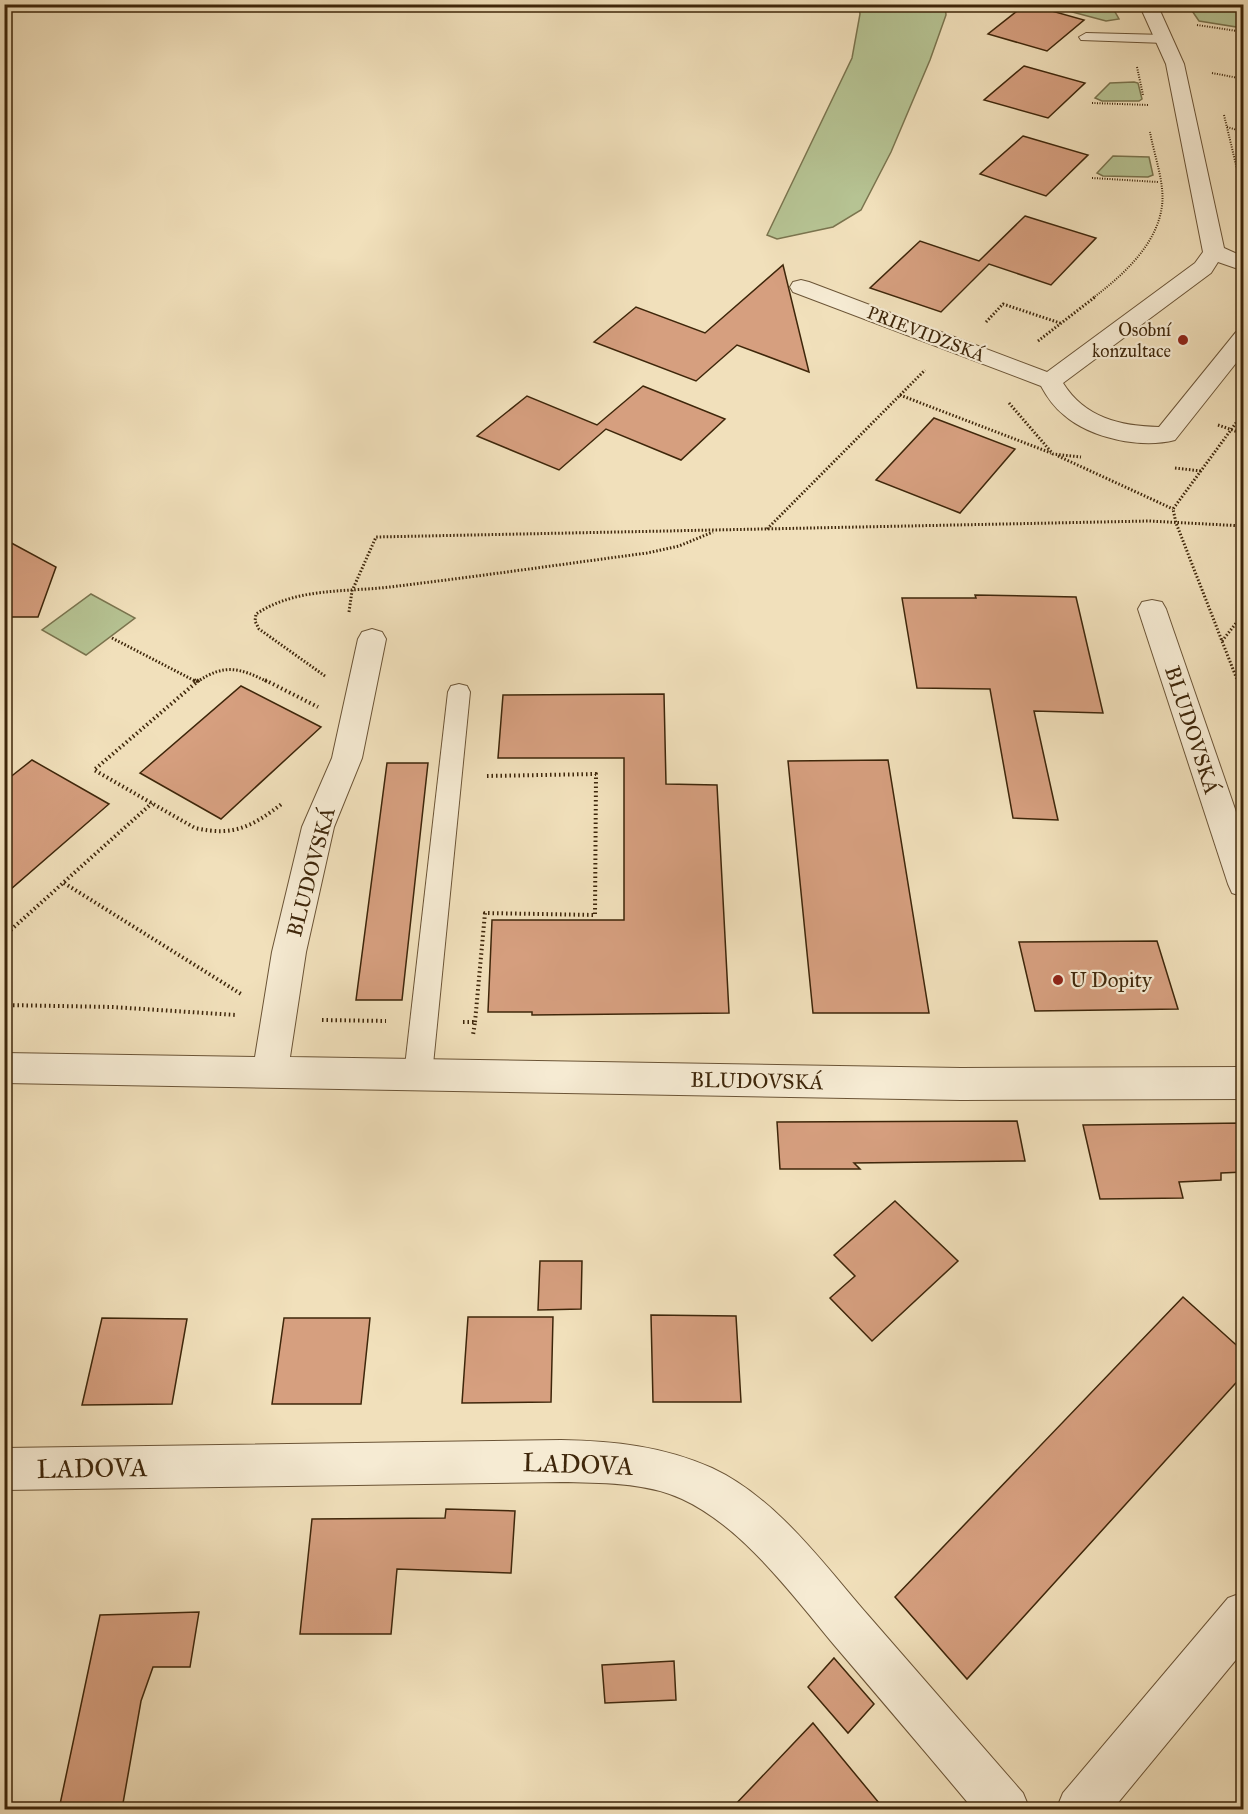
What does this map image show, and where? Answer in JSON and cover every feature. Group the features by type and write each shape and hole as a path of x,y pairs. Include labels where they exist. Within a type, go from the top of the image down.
{"street":[{"path":"1148,4 1166,39 1175,64 1185,105 1198,184 1214,252 1203,268 1050,381 1059,399 1080,416 1102,427 1121,433 1166,435 1244,337"},
{"path":"1214,252 1244,265"},
{"name":"PRIEVIDZSKÁ","path":"801,287 1050,381"},
{"name":"BLUDOVSKÁ","path":"1152,609 1244,884"},
{"name":"BLUDOVSKÁ","path":"270,1073 289,952 318,827 347,758 372,639"},
{"name":"BLUDOVSKÁ","path":"4,1068 961,1084 1244,1083"},
{"name":"LADOVA","path":"4,1469 561,1461 614,1462 655,1468 699,1484 751,1522 797,1567 1006,1809"},
{"path":"1080,1809 1244,1614"}],"lane":[{"path":"1086,36 1166,39"},
{"path":"418,1075 459,692"}],"path":[{"path":"1197,25 1244,32"},
{"path":"1129,38 1146,105"},
{"path":"1092,104 1185,105"},
{"path":"1035,343 1123,275 1133,263 1160,214 1162,197 1149,127"},
{"path":"1092,178 1198,184"},
{"path":"767,529 927,367"},
{"path":"900,395 1053,454 1173,509"},
{"path":"1008,401 1053,454"},
{"path":"1244,412 1173,509 1176,523 1244,696"},
{"path":"352,591 376,537 1176,523 1244,526"},
{"path":"328,678 259,629 255,621 256,614 279,602 308,593 352,591 647,553 679,546 717,530"},
{"path":"1222,641 1244,614"},
{"path":"112,638 197,682"},
{"path":"284,802 254,825 224,832 195,828 94,770 197,682 209,674 233,667 246,671 322,709"},
{"path":"450,777 596,774 595,915 485,913 475,1022"},
{"path":"4,936 152,803"},
{"path":"64,883 244,996"}],"green space":[{"path":"945,4 946,15 930,60 891,152 861,210 833,227 777,239 767,235 852,58 860,14 859,8 611,5"},
{"path":"1046,5 1111,5 1119,19 1106,21"},
{"path":"1188,5 1243,5 1243,28 1199,21"},
{"path":"1110,83 1138,83 1142,99 1139,101 1102,101 1095,98"},
{"path":"1113,156 1149,157 1153,175 1148,177 1103,176 1097,173"},
{"path":"91,594 135,618 86,655 42,630"}],"building":[{"path":"1026,4 1084,20 1047,51 988,34"},
{"path":"1024,66 1085,83 1048,118 984,100"},
{"path":"1023,136 1088,155 1046,196 980,174"},
{"path":"1025,216 1096,238 1051,285 989,264 941,312 870,288 920,241 979,261"},
{"path":"783,265 809,372 737,345 696,381 594,342 636,307 705,333"},
{"path":"643,386 725,419 681,460 606,429 559,470 477,436 527,396 597,425"},
{"path":"934,418 1015,449 960,513 876,480"},
{"path":"4,539 56,567 38,617 4,617"},
{"path":"975,595 1076,597 1103,713 1034,711 1058,820 1013,818 990,689 917,688 902,598 976,598"},
{"path":"241,686 321,727 221,819 140,773"},
{"path":"664,694 666,784 717,785 729,1013 532,1015 532,1012 488,1012 492,920 624,920 624,758 498,758 503,695"},
{"path":"32,760 109,804 4,895 4,782"},
{"path":"888,760 929,1013 813,1013 788,761"},
{"path":"387,763 428,763 402,1000 356,1000"},
{"path":"1157,941 1178,1009 1035,1011 1019,942"},
{"path":"1017,1121 1025,1161 854,1163 860,1169 780,1169 777,1122"},
{"path":"1244,1123 1244,1172 1221,1173 1221,1180 1179,1182 1183,1198 1100,1199 1083,1125"},
{"path":"895,1201 958,1261 872,1341 830,1298 855,1276 834,1255"},
{"path":"540,1261 582,1261 581,1309 538,1310"},
{"path":"1183,1297 1244,1352 1244,1374 967,1679 895,1597"},
{"path":"651,1315 736,1316 741,1402 653,1402"},
{"path":"468,1317 553,1317 551,1402 462,1403"},
{"path":"102,1318 187,1319 172,1404 82,1405"},
{"path":"284,1318 370,1318 361,1404 272,1404"},
{"path":"446,1509 515,1511 511,1573 397,1569 391,1634 300,1634 312,1519 445,1518"},
{"path":"199,1612 190,1667 153,1667 141,1701 122,1809 59,1809 100,1615"},
{"path":"834,1658 874,1704 848,1733 808,1687"},
{"path":"674,1661 676,1700 605,1703 602,1665"},
{"path":"813,1723 884,1809 731,1809"}],"place":[{"name":"Osobní konzultace","path":"1183,340"},
{"name":"U Dopity","path":"1058,980"}]}
